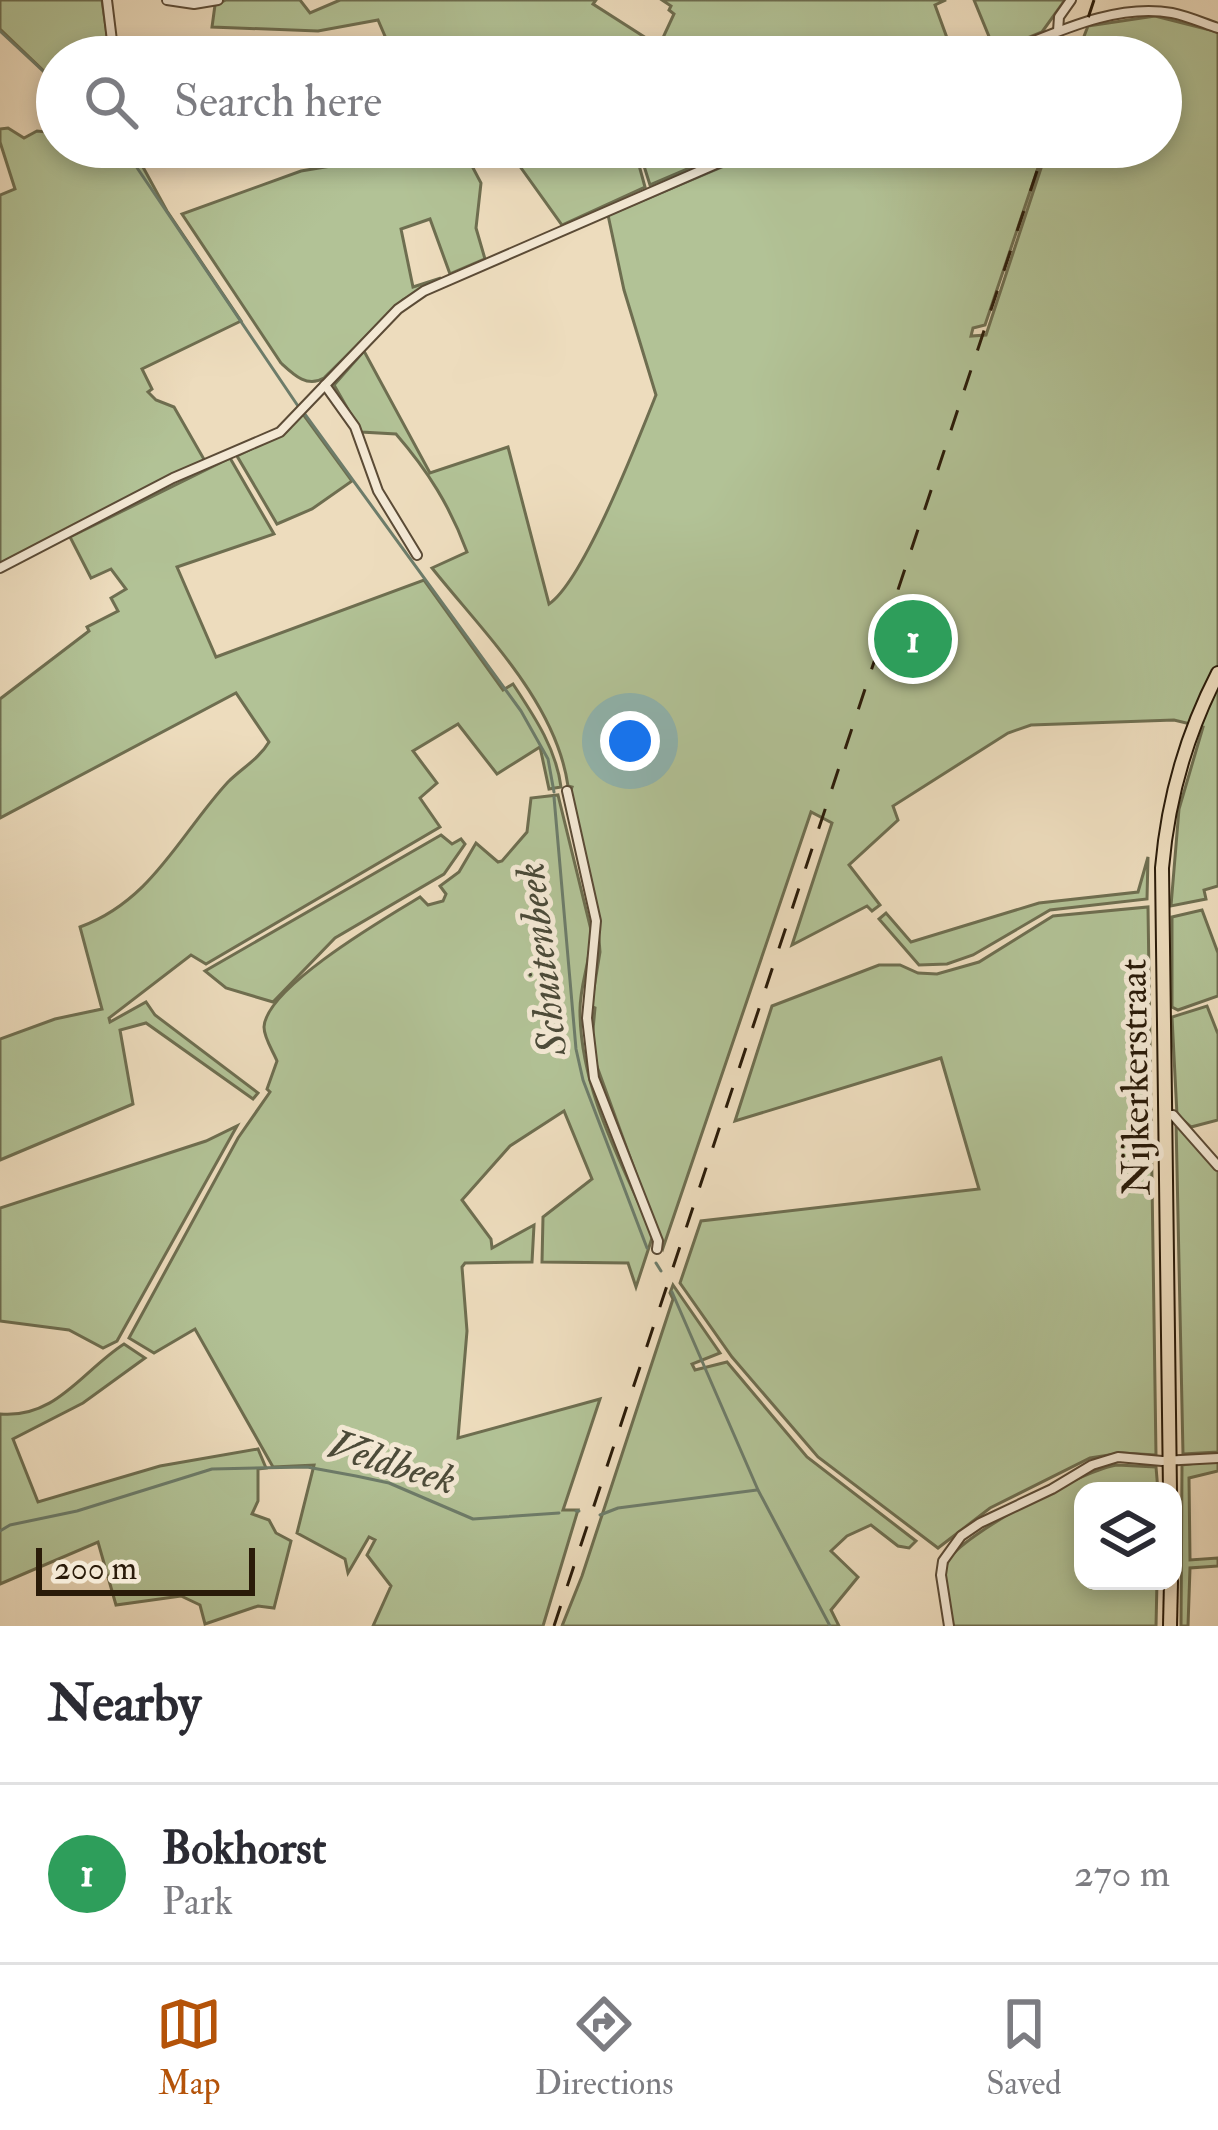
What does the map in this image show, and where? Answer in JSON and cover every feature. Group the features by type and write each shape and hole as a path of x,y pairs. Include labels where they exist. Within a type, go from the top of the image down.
{"main road":[{"name":"Nijkerkerstraat","path":"1170,1482 1164,847 1172,792 1188,736 1218,673"},
{"path":"1170,1626 1172,1590"}],"street":[{"path":"107,0 111,36"},
{"path":"167,0 194,4 218,0"},
{"path":"1058,31 1059,17 1071,0"},
{"path":"1046,36 1105,19 1154,12 1218,28"},
{"path":"0,568 173,478 280,432 398,309 424,291 707,168"},
{"path":"325,386 356,427 378,491 417,555"},
{"path":"567,791 596,921 588,985 588,1051 657,1249"},
{"path":"1166,1115 1173,1115 1218,1166"},
{"path":"949,1626 943,1561 961,1537 1000,1511 1118,1457 1218,1458"}],"green space":[{"path":"0,0 102,0 107,36 36,36 36,64 0,29"},
{"path":"226,0 300,0 310,13 340,0 596,0 593,4 643,36 385,36 378,20 318,31 212,27 215,5"},
{"path":"662,0 946,0 935,5 946,36 664,36 674,14"},
{"path":"974,0 1065,0 1042,32 989,36"},
{"path":"1155,16 1218,32 1218,886 1204,890 1206,899 1171,906 1179,809 1203,727 1174,720 1031,725 1008,733 893,806 898,820 849,865 880,905 872,911 867,906 792,945 832,823 811,812 663,1248 595,1061 595,1008 591,1006 600,952 598,927 569,795 572,787 561,755 515,670 432,568 467,552 437,490 396,434 361,432 334,385 364,351 430,473 508,447 549,604 578,568 593,539 656,395 624,290 608,215 719,168 1038,168 985,325 973,328 971,336 986,335 1041,168 1182,168 1182,36 1084,36 1088,26"},
{"path":"8,128 24,138 36,132 36,168 143,168 241,321 142,369 152,389 148,392 174,407 205,461 0,564 0,195 15,189 0,129"},
{"path":"473,168 481,183 476,228 485,259 450,274 430,219 401,229 413,287 441,278 403,300 324,378 312,382 281,363 182,214 301,171"},
{"path":"521,168 640,168 645,187 562,225"},
{"path":"645,168 690,168 650,185"},
{"path":"303,414 352,481 312,509 277,524 237,456 281,434"},
{"path":"230,458 274,534 177,567 216,657 424,580 503,690 513,684 549,746 561,787 549,789 540,747 497,774 458,724 413,751 437,783 420,798 440,827 206,964 191,955 109,1018 110,1022 146,1002 155,1015 258,1093 253,1099 146,1023 120,1030 133,1104 0,1160 0,1039 55,1019 102,1009 80,927 127,901 146,883 228,782 269,742 236,693 0,818 0,699 89,631 87,627 118,611 111,598 126,589 111,569 91,578 70,537"},
{"path":"558,795 591,930 580,1003 588,1071 606,1127 653,1235 636,1287 628,1263 542,1262 543,1217 592,1179 564,1111 510,1146 462,1200 491,1239 492,1248 534,1225 532,1262 465,1263 462,1267 467,1331 458,1438 600,1399 563,1510 578,1510 543,1626 373,1626 391,1586 367,1555 375,1540 369,1537 348,1573 345,1559 297,1533 314,1465 273,1467 195,1329 154,1353 129,1338 238,1138 270,1092 277,1061 264,1031 270,1011 330,954 382,920 420,897 428,905 443,901 446,894 440,886 459,872 476,843 502,861 527,832 531,798"},
{"path":"441,835 452,844 461,839 465,844 444,874 335,938 273,1002 226,988 205,971"},
{"path":"1148,857 1147,899 1050,910 973,955 947,964 919,965 879,919 886,913 911,942 1039,903 1138,892"},
{"path":"1148,907 1156,1455 1090,1458 990,1508 938,1548 818,1457 732,1357 680,1283 701,1221 979,1189 941,1058 735,1121 772,1006 879,965 937,974 979,962 1053,916"},
{"path":"1202,910 1218,953 1218,996 1178,1010 1172,1007 1172,917"},
{"path":"1207,1006 1218,1034 1218,1120 1191,1127 1177,1115 1172,1017"},
{"path":"1176,1121 1218,1168 1218,1452 1183,1454"},
{"path":"237,1126 117,1341 103,1348 69,1330 0,1321 0,1208 206,1141"},
{"path":"673,1285 720,1353 692,1364 695,1370 727,1362 807,1457 916,1541 909,1548 898,1546 871,1525 847,1536 831,1551 858,1577 831,1610 839,1626 562,1626 673,1299"},
{"path":"124,1344 145,1358 83,1403 13,1439 38,1502 160,1466 258,1449 266,1468 258,1469 258,1501 252,1514 269,1520 276,1533 291,1541 274,1608 258,1606 205,1624 200,1605 181,1596 116,1605 98,1542 0,1584 0,1414 20,1414 53,1401"},
{"path":"1218,1460 1218,1471 1189,1478 1190,1560 1218,1558 1218,1566 1190,1568 1188,1626 1181,1626 1182,1465"},
{"path":"1156,1467 1157,1482 1074,1482 1074,1590 1157,1590 1156,1626 953,1626 944,1576 958,1550 1026,1504 1102,1469"}],"waterway":[{"name":"Schuitenbeek","path":"0,31 36,64"},
{"name":"Schuitenbeek","path":"137,168 300,409"},
{"name":"Schuitenbeek","path":"304,413 521,711 548,759 554,792"},
{"name":"Schuitenbeek","path":"554,797 576,1049 583,1080 647,1248"},
{"name":"Schuitenbeek","path":"656,1263 661,1271"},
{"name":"Schuitenbeek","path":"672,1292 758,1490 830,1626"},
{"name":"Veldbeek","path":"0,1531 212,1469 307,1467 356,1476 389,1483 473,1519 559,1513"},
{"name":"Veldbeek","path":"600,1515 618,1508 757,1490"}],"railway":[{"path":"1082,36 1094,0"},
{"path":"554,1626 1038,168"}],"place":[{"name":"Bokhorst","path":"913,639"}]}
